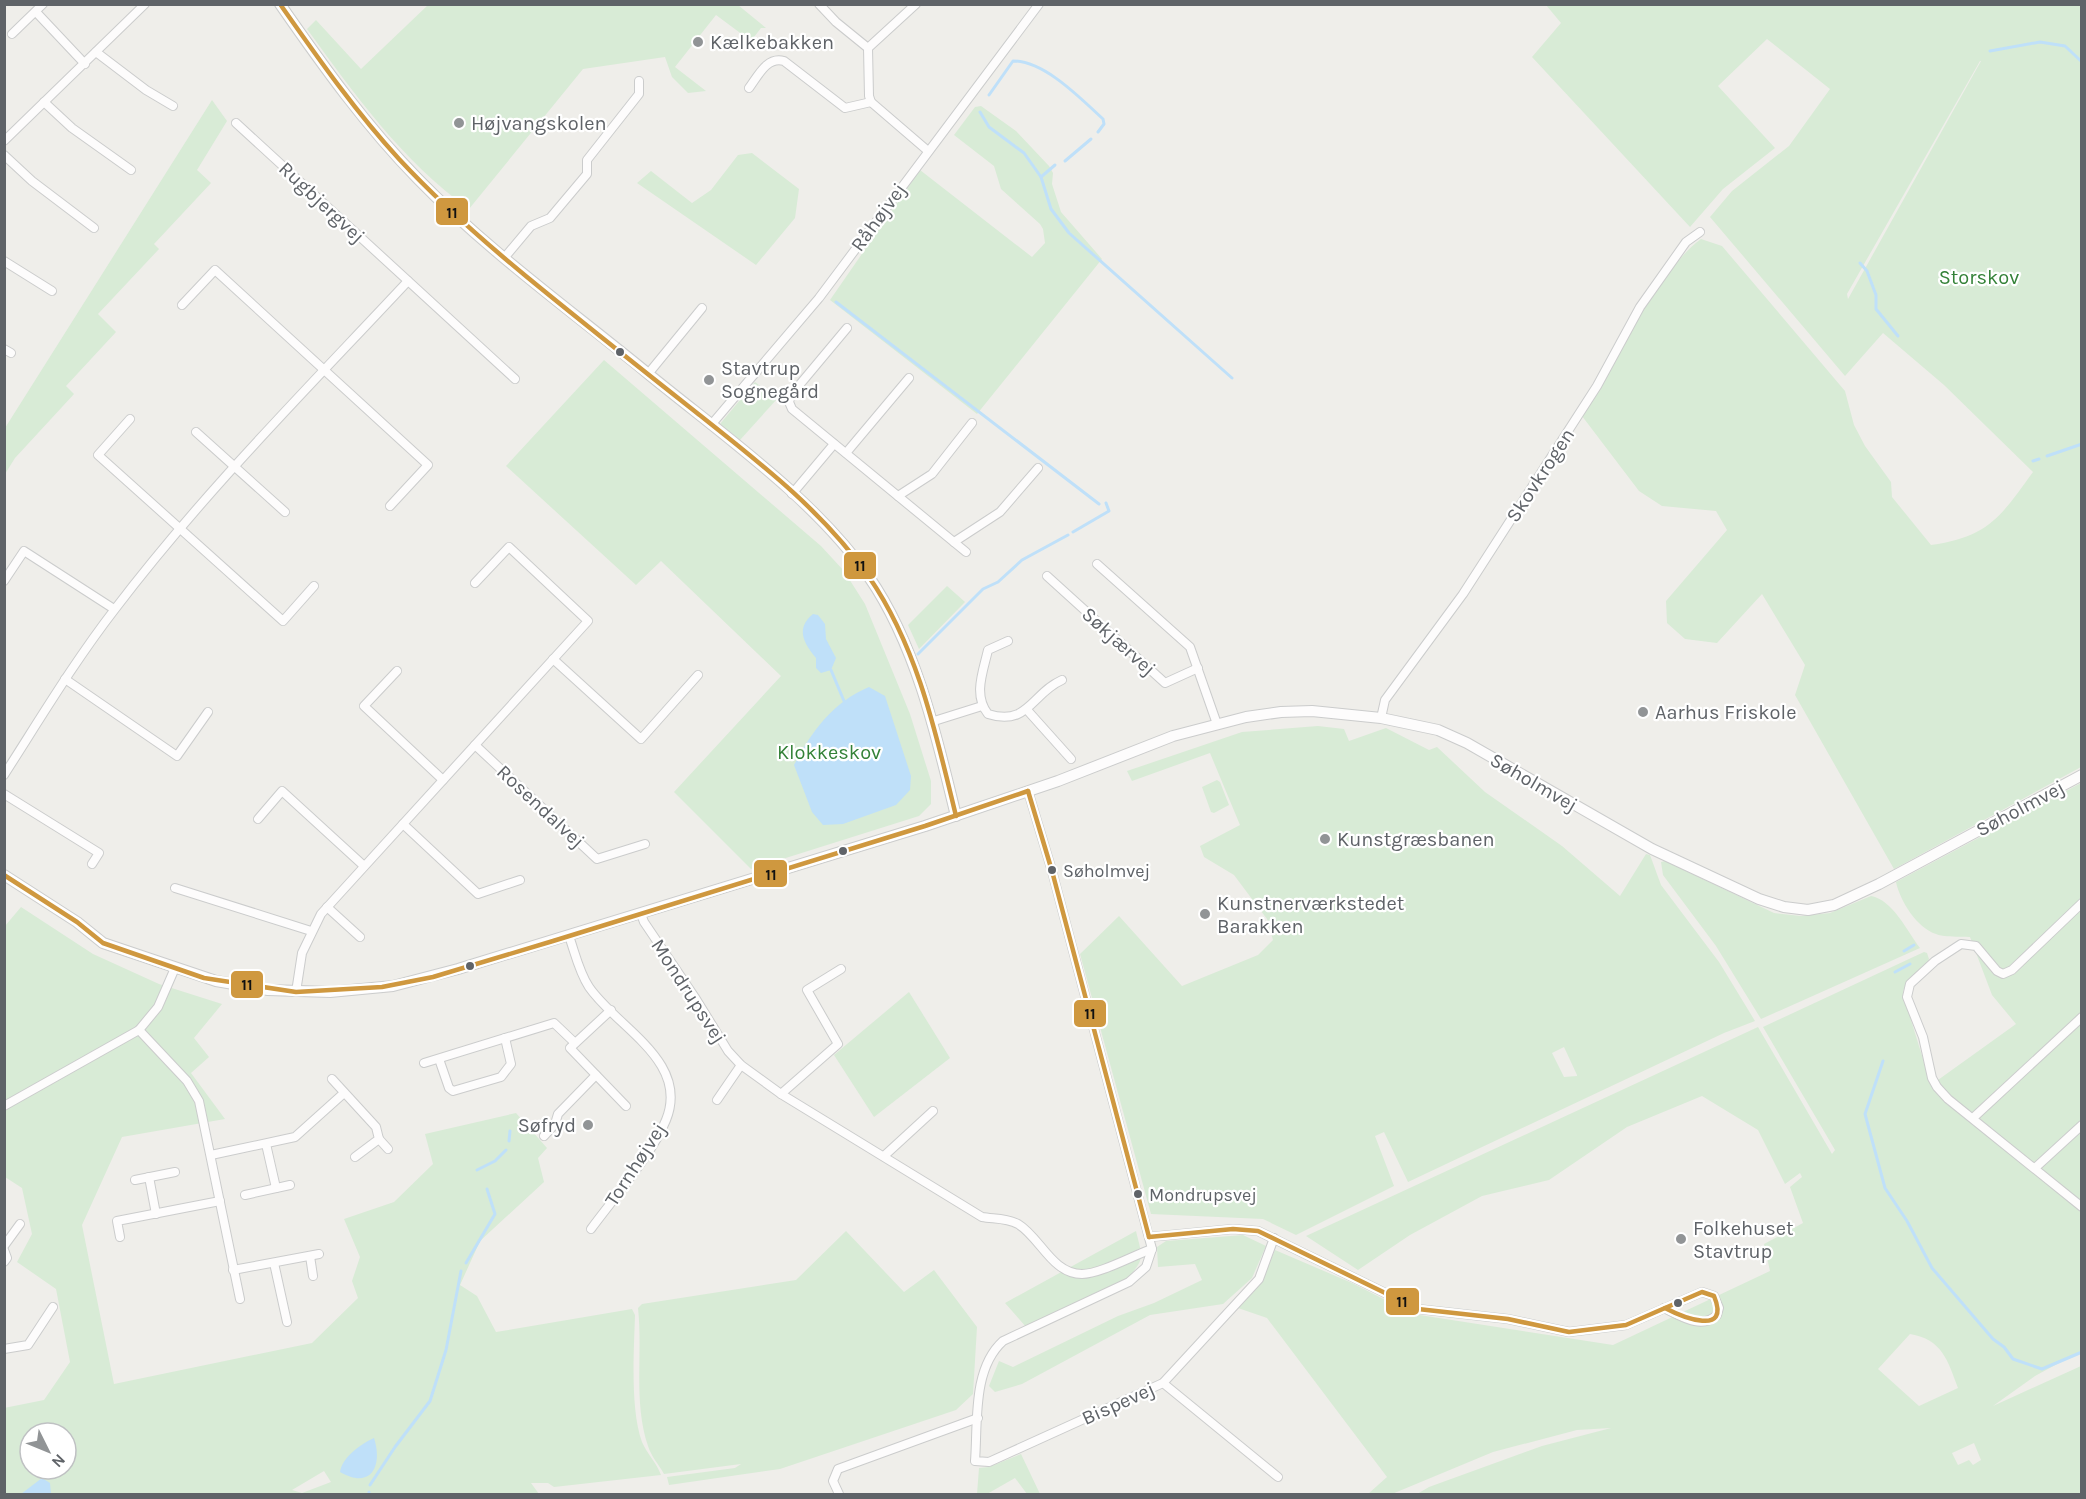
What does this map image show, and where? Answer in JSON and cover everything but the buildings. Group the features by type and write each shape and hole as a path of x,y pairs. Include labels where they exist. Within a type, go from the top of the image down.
{"street":[{"path":"12,34 44,4"},
{"path":"4,141 145,4"},
{"path":"280,4 351,104 388,148 460,219 711,425 792,494 850,551 885,602 902,636 931,722 956,816"},
{"path":"819,4 836,22 868,48"},
{"path":"916,4 868,48 869,96 872,102 928,151"},
{"name":"Råhøjvej","path":"711,425 812,305 1039,4"},
{"path":"36,12 85,64"},
{"path":"96,52 138,84 173,106"},
{"path":"749,88 769,62 777,59 784,61 845,108 872,102"},
{"path":"505,257 531,226 550,218 587,174 587,160 639,94 639,81"},
{"path":"44,102 72,128 131,170"},
{"name":"Rugbjergvej","path":"236,123 515,379"},
{"path":"4,155 32,181 94,228"},
{"name":"Skovkrogen","path":"1381,718 1385,700 1463,594 1597,386 1640,307 1686,242 1700,232"},
{"path":"4,261 52,291"},
{"path":"182,305 215,270 428,465 390,507"},
{"path":"4,775 65,679 114,609 179,529 408,281"},
{"path":"648,374 702,308"},
{"path":"846,328 789,402 792,409 966,552"},
{"path":"846,453 909,378"},
{"path":"130,419 98,455 179,529 283,621 314,586"},
{"path":"898,496 932,474 972,423"},
{"path":"196,432 285,512"},
{"path":"792,494 834,444"},
{"path":"954,542 1000,512 1038,468"},
{"path":"296,992 299,964 311,931 327,907 588,621 509,547 475,583"},
{"path":"4,581 24,551 114,609"},
{"path":"1097,564 1190,647 1217,724"},
{"name":"Søkjærvej","path":"1047,576 1166,683 1198,668"},
{"path":"1008,641 988,650 981,681 982,706 988,714 1007,717 1028,711 1042,693 1062,680"},
{"path":"553,659 641,739 698,675"},
{"path":"397,671 364,706 443,780"},
{"path":"65,679 177,756 208,712"},
{"path":"931,722 982,706"},
{"path":"1028,711 1071,759"},
{"name":"Søholmvej","path":"4,875 77,922 103,943 225,983 296,992 393,986 441,975 956,816 1173,736 1217,724 1281,712 1312,711 1381,718 1438,730 1467,743 1652,849 1759,899 1784,907 1808,910 1834,905 1879,884 2082,775"},
{"name":"Rosendalvej","path":"475,745 597,859 645,844"},
{"path":"258,819 282,791 364,866"},
{"path":"1028,791 1051,864 1152,1249"},
{"path":"4,794 99,853 92,864"},
{"path":"403,824 478,894 520,880"},
{"path":"175,888 311,931"},
{"path":"2082,903 2012,970 2003,974 1997,971 1976,946 1961,944 1935,961 1910,984 1907,997 1923,1037 1937,1088 2082,1207"},
{"path":"327,907 360,937"},
{"name":"Mondrupsvej","path":"641,914 728,1051 741,1065 781,1094 982,1217 1011,1220 1021,1226 1059,1266 1073,1273 1085,1274 1152,1249"},
{"name":"Tornhøjvej","path":"569,936 584,977 657,1060 668,1076 672,1093 666,1119 656,1139 591,1229"},
{"path":"4,1106 139,1030 158,1007 175,968"},
{"path":"781,1094 838,1044 807,990 841,969"},
{"path":"575,1044 611,1010"},
{"path":"1973,1118 2082,1017"},
{"name":"Tornhøjvej","path":"424,1063 554,1023 575,1044 570,1048 626,1106"},
{"path":"139,1030 194,1091 201,1109 240,1299"},
{"path":"438,1059 449,1088 453,1091 501,1077 511,1064 505,1038"},
{"path":"717,1100 741,1065"},
{"path":"544,1136 555,1124 558,1114 596,1076"},
{"path":"332,1080 376,1127 379,1138 388,1149"},
{"path":"211,1155 295,1137 344,1092"},
{"path":"884,1156 933,1111"},
{"path":"2035,1168 2082,1125"},
{"path":"355,1157 379,1138"},
{"path":"266,1144 276,1188"},
{"path":"135,1180 175,1172"},
{"path":"149,1177 156,1214"},
{"path":"244,1195 290,1185"},
{"path":"120,1237 117,1221 220,1201"},
{"path":"4,1262 7,1258 4,1248 20,1224"},
{"path":"1149,1237 1233,1229 1258,1231 1401,1302 1442,1313 1508,1319 1569,1332 1626,1325 1664,1308 1706,1291 1714,1296 1719,1308 1717,1315 1706,1323 1698,1323 1664,1308"},
{"name":"Bispevej","path":"1152,1249 1146,1267 1129,1282 1003,1341 995,1349 984,1370 975,1461 990,1462 1163,1383 1259,1279 1274,1238"},
{"path":"233,1270 315,1255 314,1276"},
{"path":"274,1263 287,1322"},
{"path":"4,1349 28,1345 53,1307"},
{"path":"1163,1383 1278,1477"},
{"path":"838,1494 833,1481 838,1469 978,1418"}],"green space":[{"name":"Højvangskolen","path":"428,5 738,5 766,28 761,28 751,41 716,15 675,67 706,91 688,93 672,77 665,57 583,69 469,209 422,170 381,126 307,29 316,20 361,69"},
{"name":"Storskov","path":"1546,5 2081,5 2081,767 1894,869 1795,695 1805,665 1762,594 1717,643 1685,639 1667,623 1666,601 1727,530 1716,511 1662,506 1639,491 1582,416 1652,296 1685,253 1701,239 1722,246 1845,391 1854,425 1865,446 1891,482 1892,497 1931,545 1967,536 1992,522 2012,501 2033,472 1944,385 1883,333 1845,376 1710,217 1732,191 1789,146 1830,89 1767,39 1718,86 1775,148 1723,189 1690,227 1532,57 1561,23","holes":["1981,61 1848,299 1847,294"]},
{"path":"212,100 227,121 197,170 211,183 154,244 159,249 98,314 116,332 66,386 74,394 15,458 5,474 5,428"},
{"path":"981,106 1016,131 1049,166 1053,173 1052,184 1061,212 1102,259 977,414 830,300 920,170 1032,257 1045,243 1040,224 1001,189 994,166 954,135 975,107"},
{"path":"752,153 799,189 795,218 756,265 637,183 651,171 692,203 711,190 738,155"},
{"name":"Klokkeskov","path":"604,360 821,546 844,571 865,604 910,714 931,781 931,804 919,816 751,869 674,792 781,676 661,561 636,585 506,466"},
{"path":"755,382 777,399 740,440 720,424"},
{"path":"947,586 965,602 919,649 908,625"},
{"path":"1318,726 1344,729 1349,741 1386,728 1429,750 1437,747 1485,792 1562,846 1620,896 1646,854 1650,855 1661,885 1719,962 1755,1021 1724,1033 1408,1182 1384,1132 1375,1136 1394,1186 1296,1235 1263,1219 1151,1214 1080,954 1119,916 1182,986 1258,955 1273,940 1267,919 1234,875 1204,857 1200,846 1240,825 1210,753 1132,781 1127,771 1242,732","holes":["1564,1047 1577,1076 1564,1077 1552,1053"]},
{"path":"1217,780 1220,782 1229,805 1214,813 1211,812 1202,787"},
{"path":"2081,783 2081,1351 2035,1376 1993,1406 2081,1366 2081,1494 1417,1494 1429,1487 1542,1446 1611,1428 1577,1430 1493,1452 1392,1494 1368,1494 1387,1477 1267,1318 1238,1308 1263,1279 1275,1250 1352,1283 1413,1314 1613,1345 1770,1271 1764,1244 1803,1223 1790,1187 1802,1177 1800,1173 1785,1184 1758,1130 1702,1096 1627,1127 1549,1180 1482,1196 1410,1235 1358,1270 1306,1236 1758,1027 1832,1154 1835,1150 1763,1027 1924,952 1927,953 1929,959 1907,983 1903,994 1931,1085 2016,1024 1992,995 1970,937 1940,935 1922,926 1905,905 1896,882","holes":["1910,1334 1937,1346 1947,1360 1958,1388 1919,1406 1878,1369","1974,1443 1981,1460 1973,1465 1969,1460 1958,1465 1952,1453"]},
{"path":"1665,861 1774,913 1801,916 1830,913 1871,896 1886,903 1893,910 1920,948 1761,1019 1716,946 1663,875 1661,862"},
{"path":"21,907 93,954 159,984 222,1004 194,1038 209,1057 191,1073 225,1119 122,1137 82,1225 114,1384 312,1343 358,1298 352,1281 360,1257 344,1219 394,1202 433,1164 425,1134 516,1113 547,1148 538,1158 544,1182 480,1241 460,1285 477,1296 496,1332 632,1309 635,1315 634,1380 638,1429 644,1446 661,1475 554,1487 548,1483 531,1483 539,1494 5,1494 4,1408 44,1400 70,1362 56,1289 17,1262 32,1234 22,1188 5,1177 5,926","holes":["324,1471 331,1482 302,1493 292,1490"]},
{"path":"909,992 950,1058 874,1117 834,1055"},
{"path":"846,1231 904,1292 934,1270 977,1327 973,1394 956,1410 780,1469 669,1485 667,1477 735,1468 741,1464 664,1474 649,1450 643,1429 638,1308 642,1304 796,1280"},
{"path":"1136,1231 1140,1246 1140,1262 1126,1279 1026,1327 1005,1303"},
{"path":"1243,1235 1266,1246 1252,1278 1223,1304 1150,1315 1022,1384 995,1392 989,1386 999,1361 1013,1367 1118,1316 1154,1303 1202,1280 1195,1264 1158,1267 1157,1247 1166,1241"},
{"path":"1021,1454 1040,1494 1027,1494 1015,1478 987,1494 977,1494 979,1468 989,1467"}],"water":[{"path":"813,614 818,615 825,624 826,639 836,658 831,670 821,673 816,668 816,658 803,636 804,625"},
{"path":"869,687 885,696 911,776 910,790 896,805 843,824 823,825 812,812 794,765 824,719 844,701"},
{"path":"374,1438 377,1458 372,1472 367,1477 351,1477 340,1472 348,1456"},
{"path":"38,1481 50,1483 51,1494 21,1494"}],"waterway":[{"path":"1990,51 2040,42 2065,46 2082,62"},
{"path":"989,95 1013,61 1037,67 1062,82 1103,119 1104,124 1098,132"},
{"path":"980,112 989,127 1024,153 1041,177 1051,209 1069,233 1232,378"},
{"path":"1065,161 1091,139"},
{"path":"1041,177 1055,165"},
{"path":"1860,263 1867,271 1876,295 1876,309 1898,336"},
{"path":"836,302 1099,504"},
{"path":"2047,456 2082,444"},
{"path":"2033,461 2039,459"},
{"path":"1073,532 1109,511 1106,503"},
{"path":"918,654 983,589 998,582 1022,560 1068,535"},
{"path":"831,670 844,701"},
{"path":"1904,951 1914,945"},
{"path":"1895,972 1910,964"},
{"path":"1883,1061 1865,1114 1885,1188 1907,1221 1932,1268 2013,1359 2042,1369 2082,1352"},
{"path":"509,1141 510,1131"},
{"path":"477,1170 495,1161 506,1150"},
{"path":"466,1263 495,1214 487,1189"},
{"path":"370,1485 430,1401 446,1350 461,1271"}],"transit line":[{"name":"11","path":"280,4 367,122 414,175 445,205 527,277 767,469 811,509 851,553 886,604 913,662 933,723 956,816"},
{"name":"11","path":"1028,791 1052,871 1149,1237"},
{"name":"11","path":"4,875 77,922 103,943 204,978 296,992 382,987 433,977 553,941 925,826 1028,791"},
{"name":"11","path":"1149,1237 1233,1229 1258,1231 1418,1309 1508,1319 1569,1332 1626,1325 1665,1308"},
{"name":"11","path":"1702,1292 1714,1296 1716,1316 1710,1320 1692,1319 1665,1308 1702,1292"}],"place":[{"name":"Kælkebakken","path":"698,42"},
{"name":"Højvangskolen","path":"459,123"},
{"name":"Stavtrup Sognegård","path":"709,380"},
{"name":"Aarhus Friskole","path":"1643,712"},
{"name":"Kunstgræsbanen","path":"1325,839"},
{"name":"Søholmvej","path":"1052,870"},
{"name":"Kunstnerværkstedet Barakken","path":"1205,914"},
{"name":"Søfryd","path":"588,1125"},
{"name":"Mondrupsvej","path":"1138,1194"},
{"name":"Folkehuset Stavtrup","path":"1681,1239"}]}
